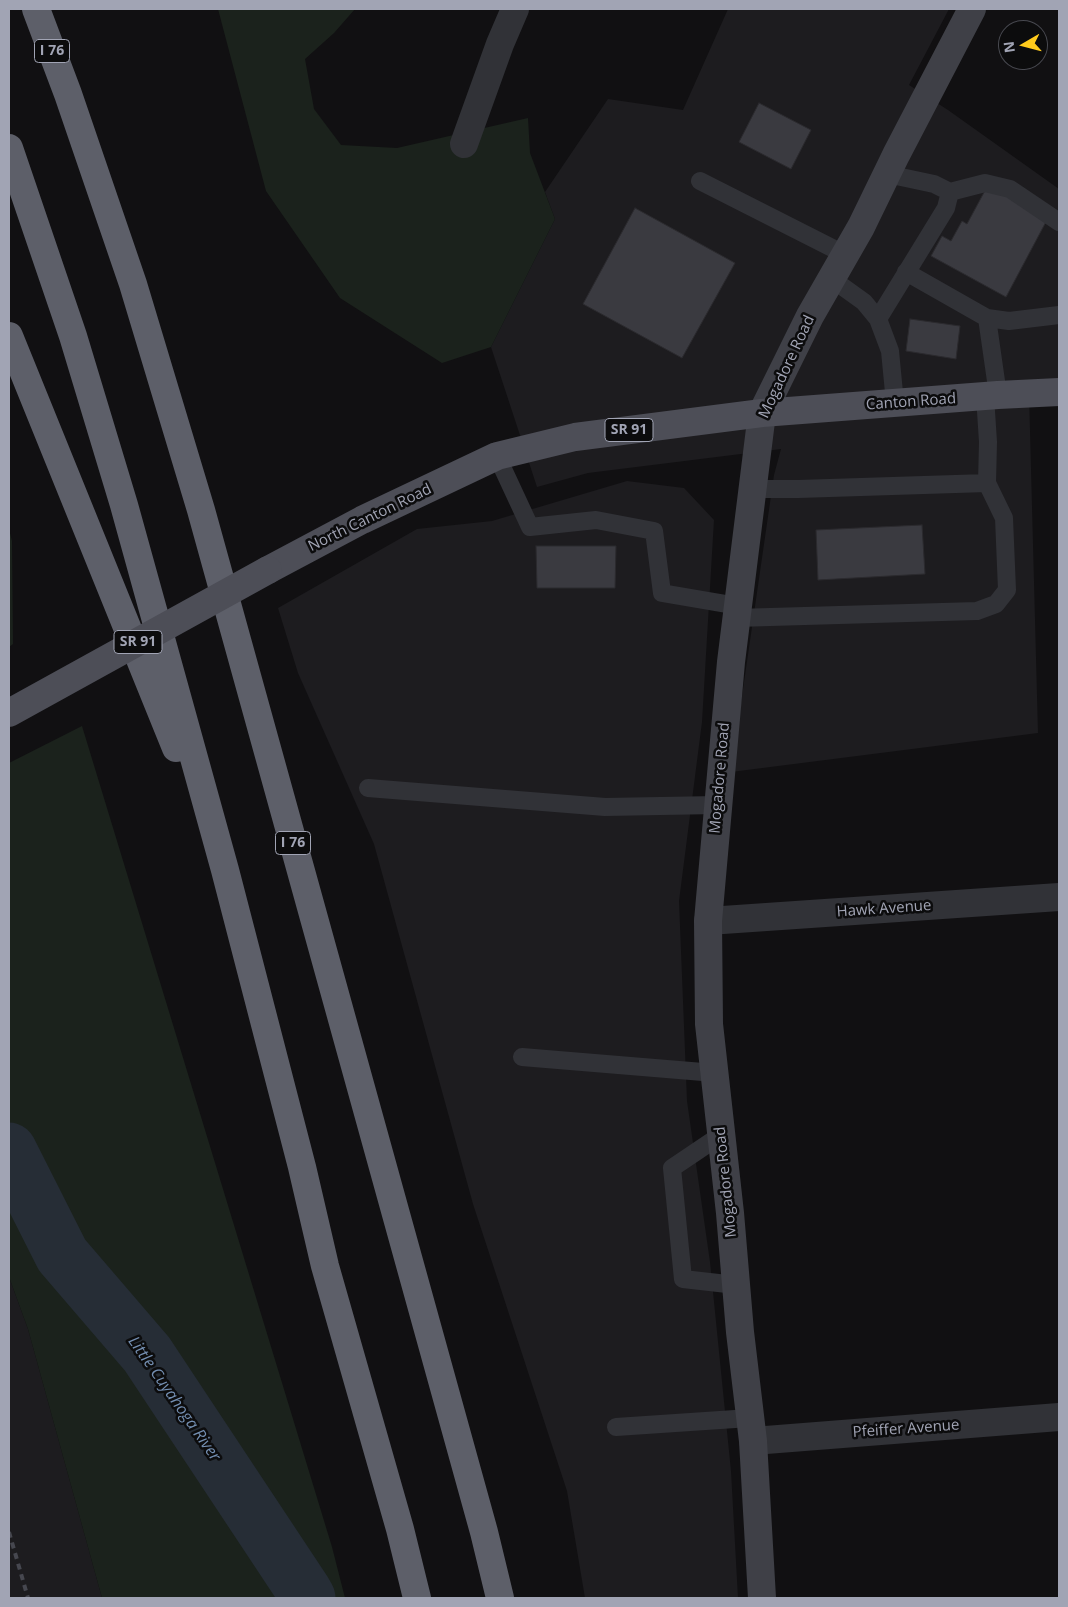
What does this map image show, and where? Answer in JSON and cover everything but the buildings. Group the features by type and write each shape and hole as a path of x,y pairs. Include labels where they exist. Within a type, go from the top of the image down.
{"highway":[{"name":"I 76","path":"36,9 68,94 133,284 201,510 484,1532 500,1598"},
{"path":"9,148 73,336 121,495 225,870 302,1168 325,1266 400,1529 417,1598"},
{"path":"9,336 225,870"}],"main road":[{"name":"Canton Road","path":"762,413 991,395 1059,392"},
{"name":"North Canton Road","path":"9,713 362,520 498,456 575,437 762,413"}],"street":[{"path":"464,144 500,44 515,9"},
{"name":"Mogadore Road","path":"762,1598 752,1429 710,1024 708,921 717,805 737,612 762,413 810,316 846,255 972,9"},
{"name":"Hawk Avenue","path":"708,921 1059,897"},
{"name":"Pfeiffer Avenue","path":"752,1429 1059,1417"}],"lane":[{"path":"887,174 934,184 950,192 985,183 1010,189 1059,222"},
{"path":"700,181 846,255"},
{"path":"878,319 946,208 950,192"},
{"path":"906,272 987,318 1010,321 1059,315"},
{"path":"832,278 864,302 878,319 890,352 895,403"},
{"path":"498,456 530,527 596,520 654,531 662,594 737,612 977,612 996,604 1007,590 1004,518 987,483 991,395 987,318"},
{"path":"753,489 987,483"},
{"path":"368,788 605,807 717,805"},
{"path":"522,1057 715,1073"},
{"path":"721,1135 672,1168 683,1280 736,1284"},
{"path":"616,1428 752,1429"}],"shaded area":[{"path":"218,9 355,9 334,33 305,59 314,109 341,145 397,148 528,118 530,153 555,219 491,347 442,363 340,298 266,191"},
{"path":"728,9 949,9 909,85 948,110 1059,189 1059,391 1029,393 1038,733 731,772 774,475 781,449 588,473 537,487 491,347 555,219 545,192 608,99 683,110"},
{"path":"627,481 684,488 714,520 702,722 679,901 687,1101 710,1262 731,1471 738,1598 585,1598 567,1491 473,1204 374,844 298,673 278,608 417,529 492,521"},
{"path":"9,529 12,541 13,644 9,647"},
{"path":"82,726 332,1547 345,1598 102,1598 28,1329 9,1277 9,763"},
{"path":"9,1277 28,1329 102,1598 9,1598"}],"waterway":[{"name":"Little Cuyahoga River","path":"9,1150 62,1255 147,1354 308,1598"}],"railway":[{"path":"9,1532 28,1598"}]}
